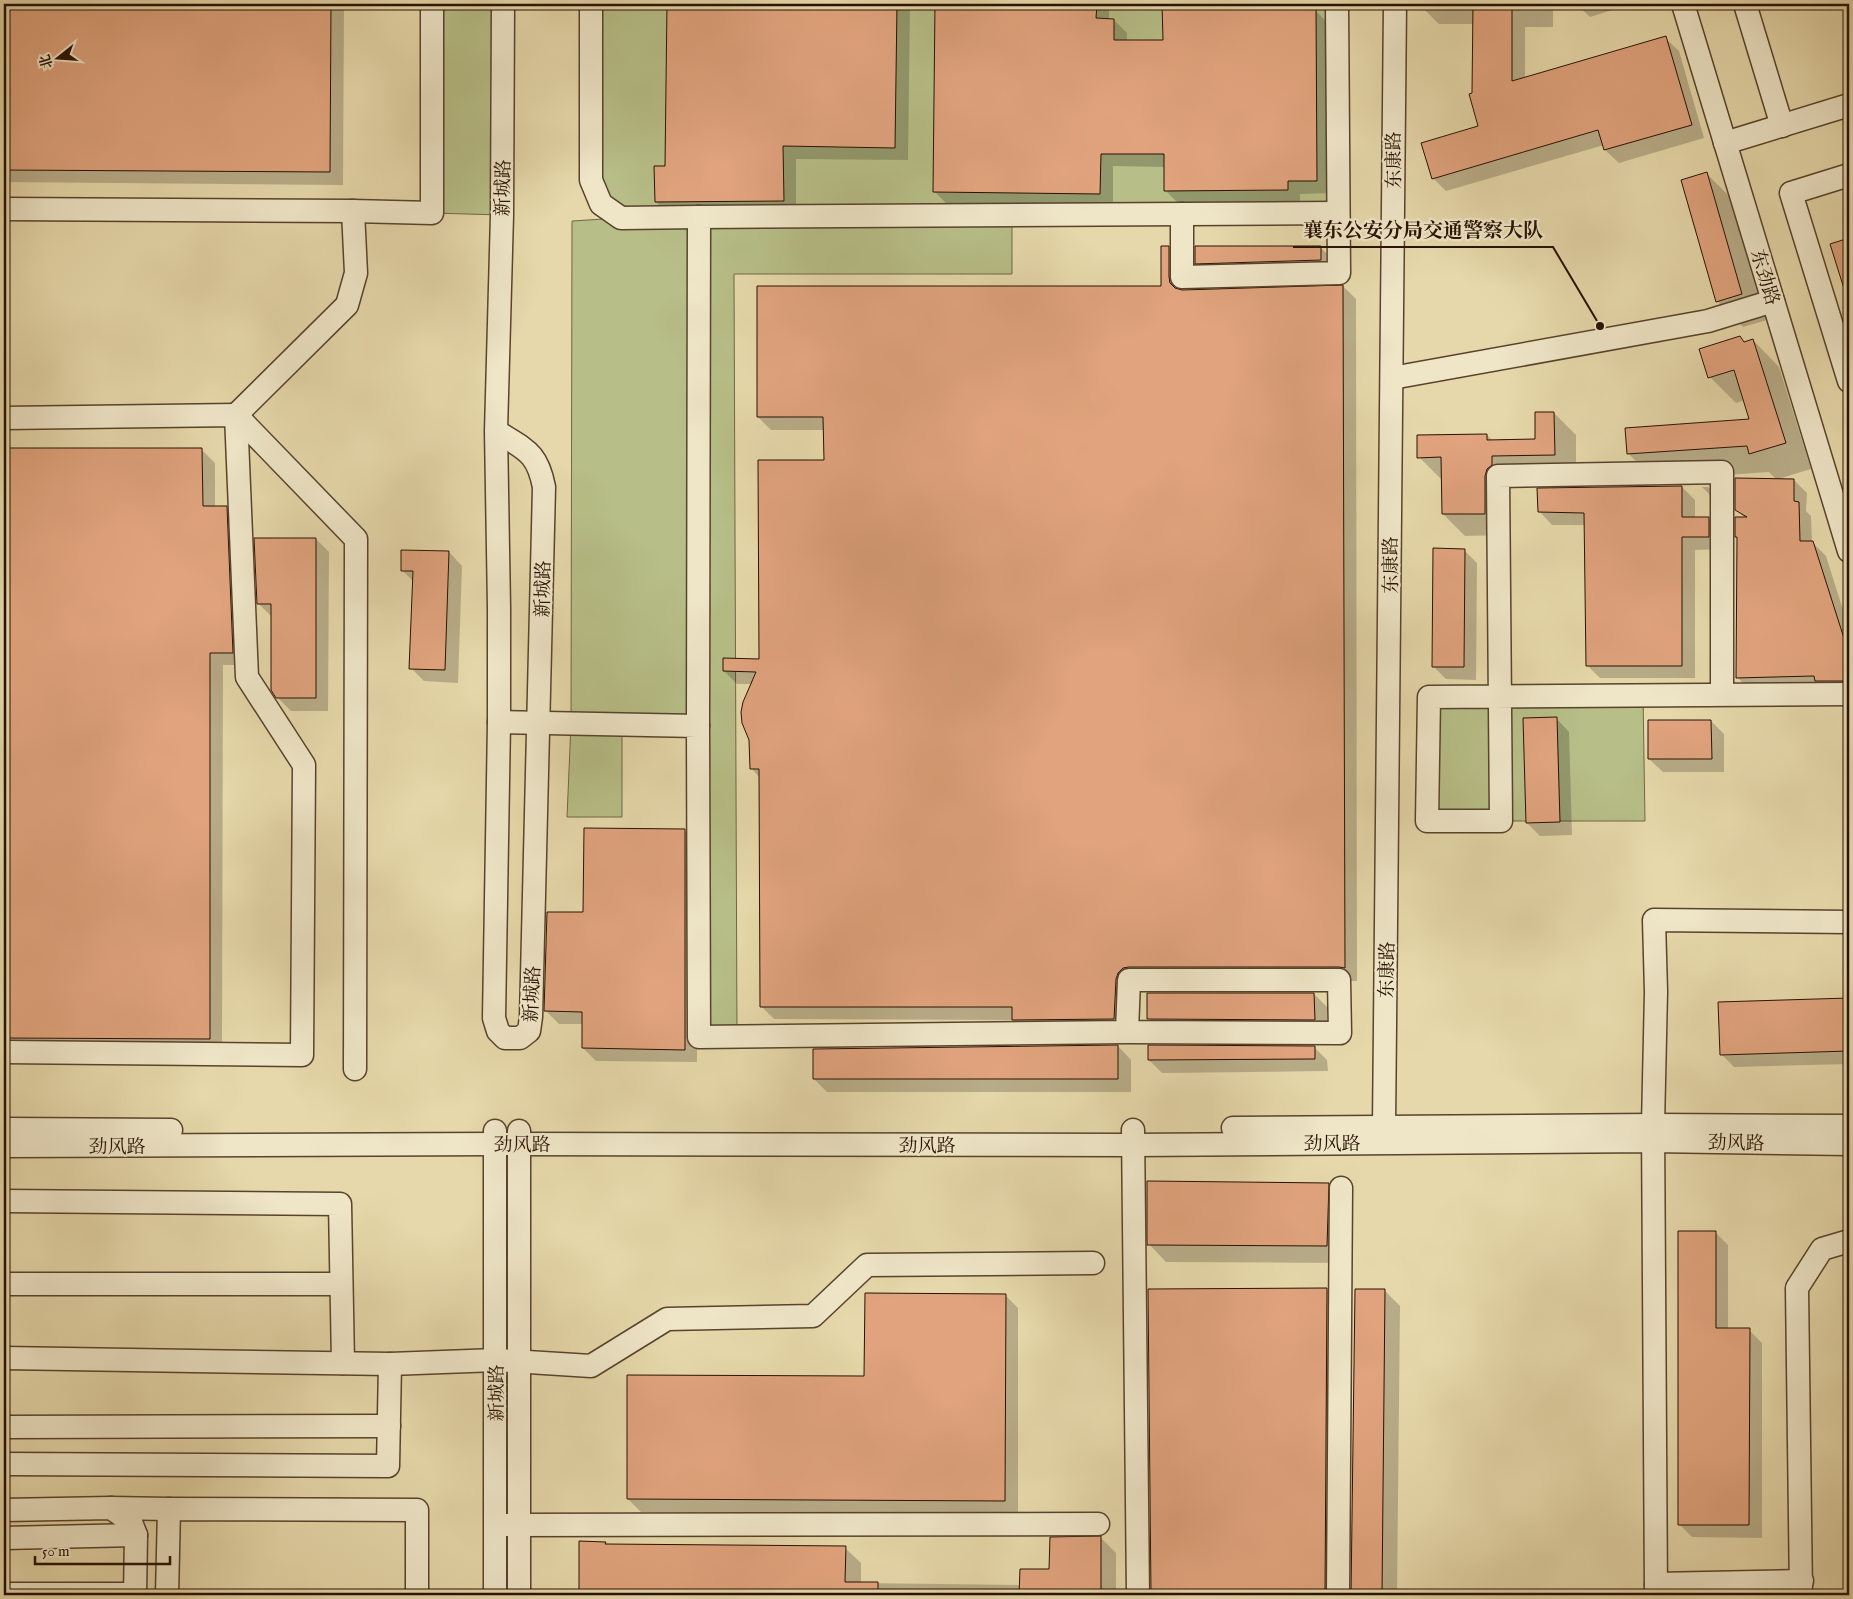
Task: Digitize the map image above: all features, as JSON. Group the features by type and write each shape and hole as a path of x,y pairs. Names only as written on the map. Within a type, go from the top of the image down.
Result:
{"street":[{"path":"4,210 432,213 432,4"},
{"name":"新城路","path":"496,431 532,454 541,470 544,487 531,1017 529,1031 520,1038 504,1038 498,1031 494,1018 499,722 496,431 502,215 503,4"},
{"path":"591,4 591,180 601,204 621,218 1338,213"},
{"path":"1182,214 1182,277 1339,273 1337,4"},
{"name":"东康路","path":"1384,1127 1395,4"},
{"name":"东劲路","path":"1683,4 1849,551"},
{"path":"1745,4 1782,126"},
{"path":"1725,143 1849,105"},
{"path":"1849,175 1791,193 1849,381"},
{"path":"4,418 236,415 347,305 356,273 354,211"},
{"path":"698,217 698,1037 1127,1032 1340,1033 1339,980 1129,980 1127,1032"},
{"path":"1392,378 1708,321 1773,301"},
{"path":"4,1052 302,1055 304,765 247,677 236,415"},
{"path":"236,415 356,539 355,1069"},
{"path":"1722,695 1722,472 1498,476 1500,697 1501,821 1428,821 1429,698 1500,697 1849,694"},
{"path":"499,722 698,726"},
{"path":"1849,922 1654,920 1656,992 1653,1133 1656,1590 1802,1588 1797,1288 1822,1249 1849,1241"},
{"name":"劲风路","path":"4,1129 519,1138 1133,1137 1653,1133 1849,1126"},
{"name":"劲风路","path":"1133,1137 1384,1127 1653,1133 1849,1144"},
{"name":"新城路","path":"495,1137 495,1595"},
{"name":"劲风路","path":"4,1146 495,1137"},
{"path":"1133,1137 1138,1595"},
{"name":"新城路","path":"519,1138 519,1595"},
{"path":"1338,1595 1341,1188"},
{"path":"4,1201 340,1204 343,1363"},
{"path":"4,1358 390,1364 496,1360 591,1366 667,1320 813,1316 867,1265 1093,1263"},
{"path":"4,1284 341,1284"},
{"path":"4,1464 388,1466 390,1364"},
{"path":"4,1427 389,1426"},
{"path":"4,1594 135,1595 136,1535 131,1522 111,1508"},
{"path":"4,1510 111,1508 417,1510 417,1595"},
{"path":"167,1595 169,1509"},
{"path":"496,1525 1098,1524"},
{"path":"4,1538 136,1535"}],"green space":[{"path":"432,4 503,4 502,215 432,213"},
{"path":"591,4 1337,4 1338,213 1012,216 1012,274 734,274 737,1036 699,1037 698,726 622,725 622,817 567,817 571,724 572,221 620,218 601,204"},
{"path":"1643,695 1645,821 1427,821 1429,697"}],"building":[{"path":"4,4 331,4 330,172 4,170"},
{"path":"667,4 897,4 895,148 783,146 784,201 655,202 654,166 665,166"},
{"path":"935,4 1097,4 1096,18 1114,19 1114,40 1163,40 1162,4 1283,4 1283,9 1316,8 1317,181 1288,181 1288,190 1164,191 1164,154 1101,154 1100,194 933,192"},
{"path":"1473,4 1512,4 1512,81 1666,36 1692,125 1604,150 1598,130 1432,179 1421,143 1478,126 1469,94 1472,93"},
{"path":"1707,172 1742,294 1716,302 1681,180"},
{"path":"1849,238 1849,295 1846,295 1830,244"},
{"path":"1161,246 1169,246 1170,283 1175,288 1182,290 1343,285 1345,968 1123,968 1118,973 1116,979 1114,1019 1012,1020 1012,1007 760,1007 759,769 750,769 749,740 742,723 741,712 743,702 756,672 723,671 723,658 759,659 758,460 824,460 823,417 757,417 757,286 1161,286"},
{"path":"1195,246 1321,246 1321,260 1195,264"},
{"path":"1740,336 1744,342 1753,339 1786,443 1749,454 1747,446 1627,454 1625,428 1749,419 1734,370 1708,378 1699,349"},
{"path":"1535,412 1554,412 1555,455 1492,456 1492,465 1487,469 1485,476 1485,514 1442,514 1441,457 1417,458 1417,435 1487,434 1487,440 1535,439"},
{"path":"4,448 202,448 203,506 227,506 233,653 210,653 210,1039 4,1038"},
{"path":"1735,478 1794,479 1794,501 1799,502 1800,541 1813,541 1849,654 1849,681 1815,681 1814,676 1736,678 1737,537 1735,537 1735,517 1747,517 1735,510"},
{"path":"1682,486 1682,517 1709,517 1709,537 1682,537 1682,666 1586,666 1584,513 1538,512 1537,488"},
{"path":"254,538 316,538 316,698 276,698 271,690 271,604 257,604"},
{"path":"1433,548 1465,549 1464,667 1432,667"},
{"path":"401,550 449,551 445,670 409,669 413,571 401,571"},
{"path":"1557,717 1560,822 1526,823 1523,718"},
{"path":"1648,720 1711,720 1712,759 1648,759"},
{"path":"584,828 685,829 685,1050 582,1048 582,1012 544,1011 547,912 583,912"},
{"path":"1147,993 1314,993 1315,1020 1147,1019"},
{"path":"1849,998 1849,1051 1720,1055 1718,1002"},
{"path":"1118,1045 1118,1079 813,1079 813,1049"},
{"path":"1148,1045 1315,1046 1315,1059 1148,1060"},
{"path":"1147,1181 1329,1183 1327,1246 1147,1245"},
{"path":"1678,1231 1716,1231 1716,1328 1750,1328 1749,1525 1678,1525"},
{"path":"1327,1288 1325,1595 1151,1595 1148,1289"},
{"path":"1355,1289 1385,1289 1382,1595 1351,1595"},
{"path":"865,1293 1006,1294 1005,1501 627,1499 627,1375 864,1376"},
{"path":"1101,1536 1101,1595 1019,1595 1020,1569 1049,1569 1050,1537"},
{"path":"579,1541 606,1542 605,1544 846,1546 845,1582 878,1582 878,1595 579,1595"}],"place":[{"name":"襄东公安分局交通警察大队","path":"1600,326"}]}
